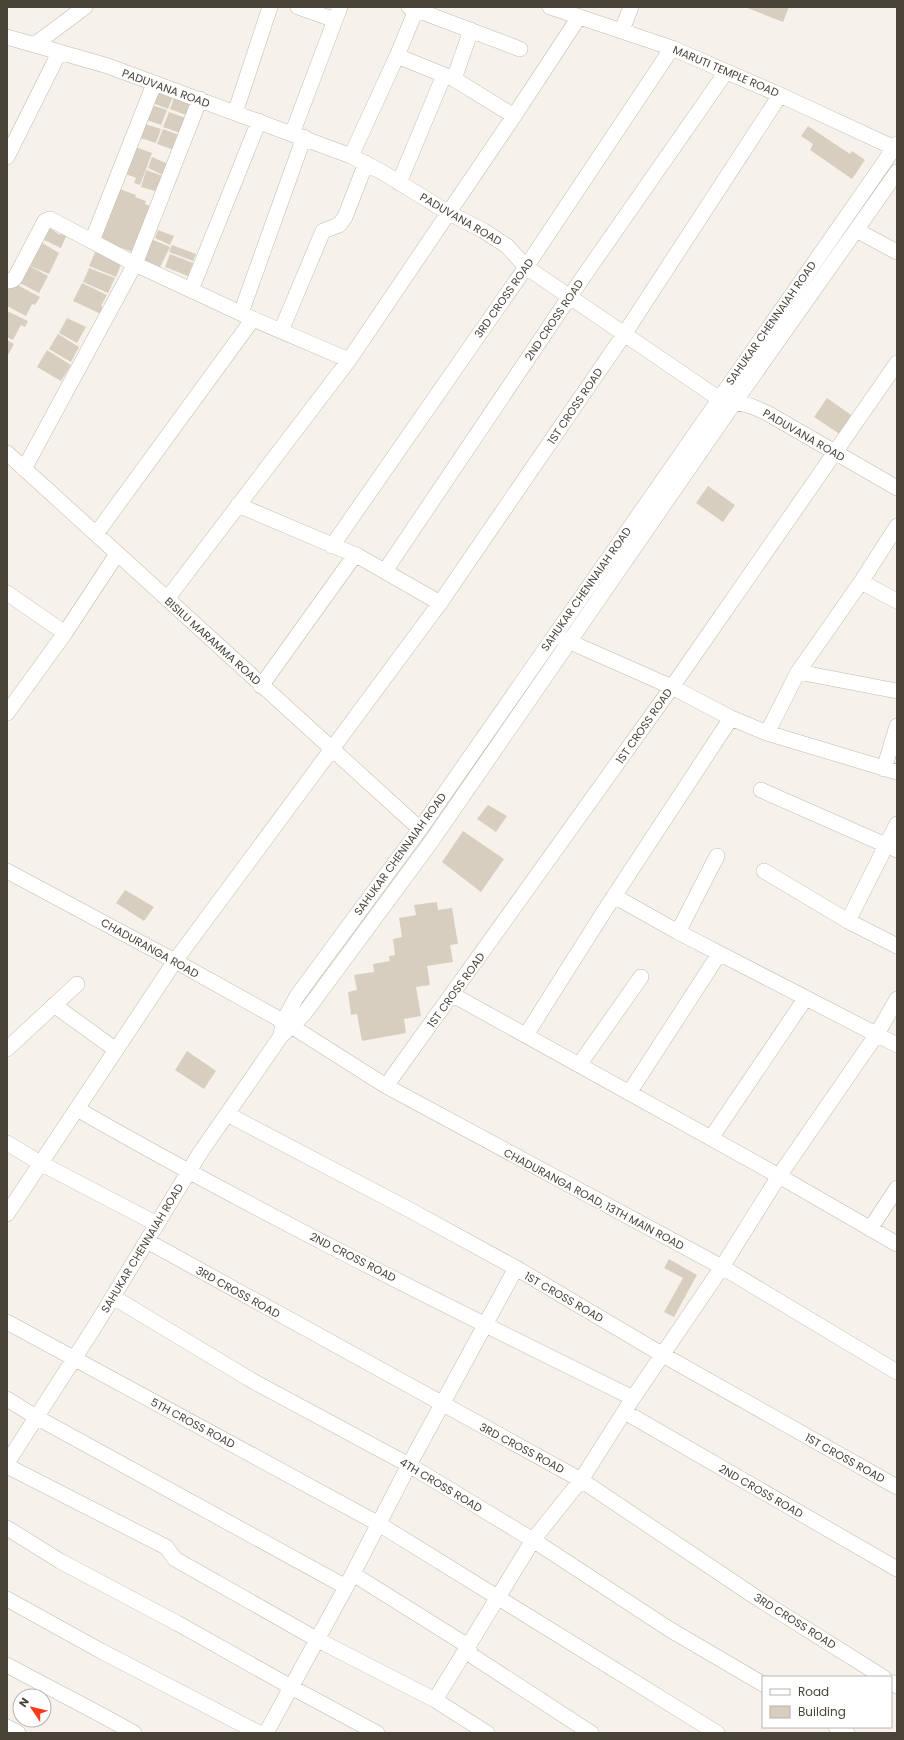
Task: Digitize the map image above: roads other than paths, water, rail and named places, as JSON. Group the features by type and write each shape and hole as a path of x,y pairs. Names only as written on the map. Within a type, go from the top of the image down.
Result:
{"street":[{"path":"34,45 85,7"},
{"path":"235,113 270,7"},
{"path":"96,534 247,316 298,136 338,14 298,7"},
{"name":"MARUTI TEMPLE ROAD","path":"550,7 672,48 896,147"},
{"path":"622,30 631,7"},
{"path":"351,156 397,56 412,8 520,49"},
{"path":"167,599 349,360 579,17"},
{"path":"400,183 471,30"},
{"name":"PADUVANA ROAD","path":"7,37 108,66 259,121 366,163 449,213 484,231 507,246 526,267 625,333 718,398 751,406 767,413 897,488"},
{"name":"3RD CROSS ROAD","path":"332,546 526,267 672,48"},
{"path":"7,157 59,53"},
{"path":"397,56 449,77 514,116"},
{"name":"2ND CROSS ROAD","path":"385,571 570,296 726,72"},
{"path":"92,241 154,84"},
{"name":"1ST CROSS ROAD","path":"7,1214 42,1164 175,961 440,603 625,333 780,95"},
{"path":"24,468 135,264 200,100"},
{"path":"191,290 259,121"},
{"name":"SAHUKAR CHENNAIAH ROAD","path":"7,1463 113,1297 188,1172 285,1029 297,996 420,829 718,398 896,147"},
{"path":"281,331 322,231 339,225 345,218 366,163"},
{"name":"SAHUKAR CHENNAIAH ROAD","path":"285,1029 304,1014 431,842 734,403 897,172"},
{"path":"7,281 15,278 45,221 50,219 135,264 247,316 349,360"},
{"path":"856,230 897,252"},
{"name":"1ST CROSS ROAD","path":"386,1086 672,687 897,363"},
{"name":"BISILU MARAMMA ROAD","path":"7,453 331,750 420,829"},
{"path":"238,505 332,546 355,554 440,603"},
{"path":"767,733 798,672 861,582 897,526"},
{"path":"7,713 65,633 118,554"},
{"path":"261,686 355,554"},
{"path":"861,582 897,600"},
{"path":"7,593 65,633"},
{"path":"554,635 672,687 731,718 767,733 891,771 897,726"},
{"path":"798,672 897,691"},
{"path":"526,1035 614,896 731,718"},
{"path":"761,790 892,848"},
{"path":"848,921 892,848 897,824"},
{"path":"678,932 717,856"},
{"name":"CHADURANGA ROAD","path":"7,871 175,961 285,1029"},
{"path":"764,871 848,921 897,946"},
{"path":"614,896 719,954 897,1045"},
{"path":"629,1093 719,954"},
{"path":"579,1065 641,977"},
{"path":"7,1049 77,984"},
{"path":"452,995 779,1176 897,1244"},
{"path":"711,1138 805,999"},
{"path":"435,1700 499,1598 533,1540 581,1480 633,1398 722,1267 779,1176 877,1034 897,999"},
{"path":"54,1005 116,1050"},
{"name":"CHADURANGA ROAD, 13TH MAIN ROAD","path":"285,1029 386,1086 722,1267 897,1372"},
{"name":"2ND CROSS ROAD","path":"77,1109 188,1172 486,1325 633,1398"},
{"name":"1ST CROSS ROAD","path":"227,1114 408,1209 516,1268 662,1355 897,1487"},
{"path":"7,1143 42,1164 158,1224"},
{"path":"870,1229 897,1188"},
{"name":"3RD CROSS ROAD","path":"147,1241 581,1480 757,1598 881,1676"},
{"path":"266,1733 346,1588 409,1465 516,1268"},
{"name":"4TH CROSS ROAD","path":"113,1297 251,1380 409,1465 533,1540 669,1629 762,1683"},
{"name":"5TH CROSS ROAD","path":"7,1322 379,1524 717,1733"},
{"path":"7,1400 36,1418 346,1588"},
{"name":"2ND CROSS ROAD","path":"625,1412 897,1570"},
{"path":"7,1466 166,1547 175,1559 318,1640 435,1700 487,1733"},
{"path":"7,1528 60,1561 177,1623 377,1733"},
{"path":"353,1574 468,1646 471,1655 590,1733"},
{"path":"7,1599 101,1651 259,1733"},
{"path":"7,1665 52,1690 94,1710 134,1733"},
{"path":"7,1727 18,1733"},
{"path":"838,1728 847,1733"}]}
